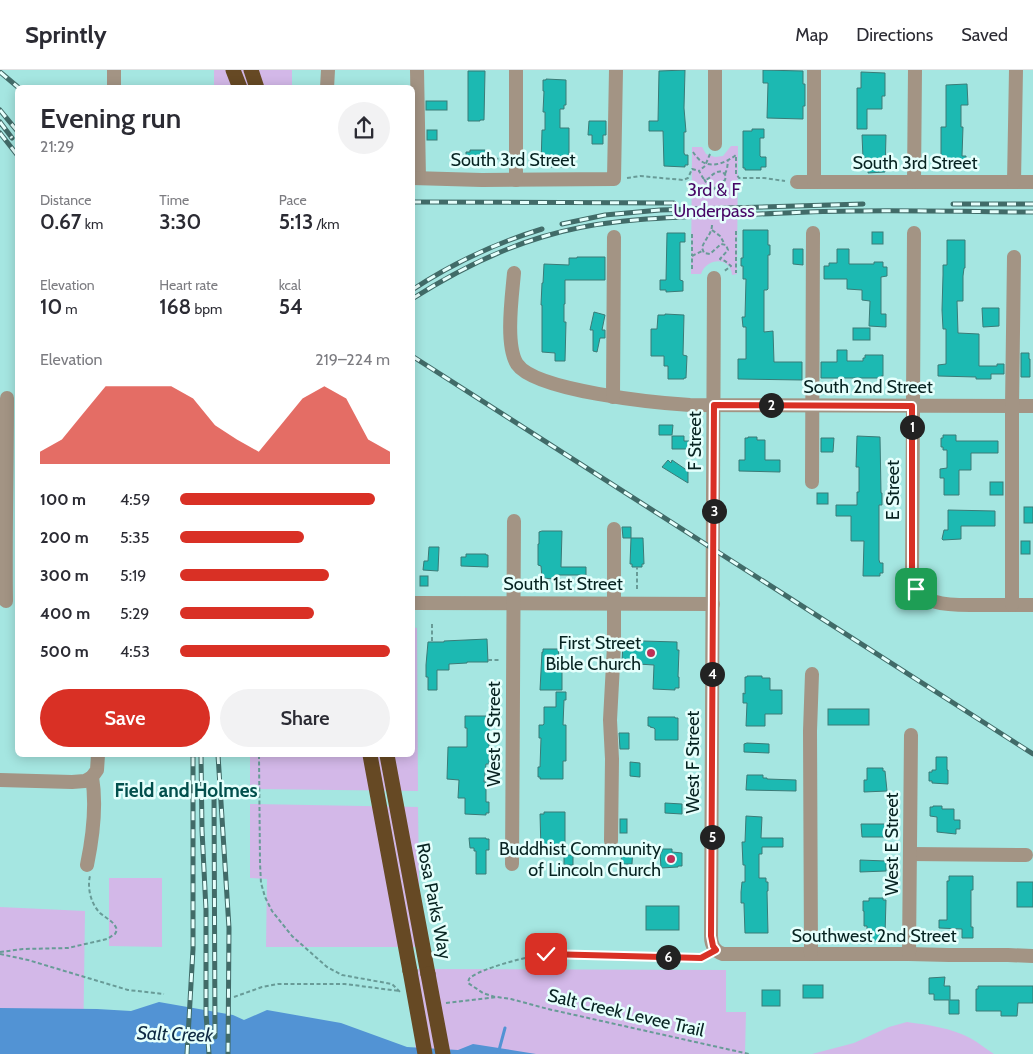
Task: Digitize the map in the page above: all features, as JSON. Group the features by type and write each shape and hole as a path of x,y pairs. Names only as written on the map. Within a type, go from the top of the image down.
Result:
{"highway":[{"path":"233,70 239,85"},
{"path":"251,70 256,85"},
{"name":"Rosa Parks Way","path":"370,757 425,1054"},
{"name":"Rosa Parks Way","path":"387,757 443,1054"}],"street":[{"path":"114,70 114,85"},
{"path":"327,85 328,70"},
{"path":"416,178 417,70"},
{"path":"516,70 516,180"},
{"path":"614,180 616,70"},
{"path":"715,70 715,144"},
{"path":"814,70 814,182"},
{"path":"914,182 915,70"},
{"path":"1014,182 1016,70"},
{"name":"South 3rd Street","path":"416,178 614,180"},
{"name":"South 3rd Street","path":"797,182 1033,182"},
{"path":"812,482 813,233"},
{"name":"E Street","path":"914,233 912,406 913,583 921,595 932,600 950,604 1012,604"},
{"path":"613,397 614,237"},
{"path":"1014,257 1012,604 1033,605"},
{"name":"South 2nd Street","path":"514,273 512,348 517,364 527,373 542,380 613,397 661,403 714,405 1033,406"},
{"name":"F Street","path":"713,604 714,278"},
{"path":"8,398 6,519 8,601"},
{"name":"West G Street","path":"512,864 514,521"},
{"path":"611,841 612,759 610,720 614,646 614,528"},
{"name":"South 1st Street","path":"415,602 713,604"},
{"name":"West F Street","path":"713,604 711,936 716,950"},
{"path":"811,954 810,714 812,674"},
{"name":"West E Street","path":"909,954 911,735"},
{"path":"0,780 85,781 92,777 97,770 98,757"},
{"path":"87,865 94,821 92,777"},
{"path":"910,854 1026,855"},
{"name":"Southwest 2nd Street","path":"716,950 724,954 1033,956"}],"path":[{"path":"699,171 707,164 715,144"},
{"path":"693,152 701,161 707,164 728,161 736,155 736,174 739,178 764,178 797,182"},
{"path":"488,158 509,159"},
{"path":"614,180 640,176 682,180 688,178 692,169 699,171 712,193 715,187 725,180 728,161"},
{"path":"703,178 708,179 719,171 725,174"},
{"path":"702,251 704,243 712,230 712,225"},
{"path":"712,230 728,246 728,250 720,260 732,266 714,278"},
{"path":"736,231 736,273"},
{"path":"692,234 692,269"},
{"path":"702,251 710,254 718,246 724,244"},
{"path":"692,256 702,251"},
{"path":"636,589 637,567"},
{"path":"432,624 432,642"},
{"path":"488,660 496,660"},
{"path":"234,996 278,984 344,984 399,991 392,984 342,975 327,967 292,936 272,911 261,883 259,757"},
{"path":"0,953 23,949 68,948 107,939 115,934 117,930 114,923 101,914 94,904 88,883"},
{"name":"Salt Creek Levee Trail","path":"716,950 701,958 541,954 512,961 480,973 470,978 468,983 483,993 497,997 749,1054"},
{"path":"0,953 128,990 164,994"}],"green space":[{"path":"214,70 292,70 292,85 214,85"},
{"name":"3rd & F Underpass","path":"731,146 738,146 737,274 732,275 728,265 718,261 708,264 701,274 691,274 692,147 702,147 706,154 715,157 723,156"},
{"path":"415,628 417,628 418,791 250,789 250,757 415,757"},
{"path":"250,804 418,807 420,947 266,947 267,879 250,878"},
{"path":"109,878 162,878 162,947 109,946"},
{"path":"0,907 85,911 83,1054 0,1054"},
{"path":"418,969 726,970 726,1012 746,1012 745,1054 415,1054"},
{"path":"907,1022 948,1029 973,1040 994,1054 812,1054 854,1043 889,1027"}],"water":[{"name":"Salt Creek","path":"159,1002 233,1015 244,1020 267,1010 341,1023 407,1047 458,1050 473,1044 536,1054 0,1054 0,1008 131,1011"}],"building":[{"path":"685,70 684,108 686,132 684,132 684,153 688,155 688,165 685,165 685,167 664,166 663,131 649,131 649,121 658,121 659,71"},
{"path":"763,70 803,71 805,106 803,106 803,119 767,118 768,83 763,83"},
{"path":"468,71 485,71 484,120 468,121"},
{"path":"861,72 885,73 885,96 882,96 882,109 867,109 867,129 857,129 857,88 861,88"},
{"path":"543,80 566,80 566,105 564,105 564,109 560,109 560,128 569,128 571,167 541,166 542,130 545,130"},
{"path":"967,84 968,105 961,105 961,127 963,127 962,156 966,156 966,167 941,165 941,127 946,127 946,85"},
{"path":"426,101 447,101 447,110 426,110"},
{"path":"589,121 606,121 606,135 603,135 603,144 592,144 592,135 588,135"},
{"path":"752,129 764,129 764,138 760,138 760,156 766,157 766,167 761,167 761,170 745,170 743,168 743,131 752,131"},
{"path":"427,130 437,130 437,140 427,140"},
{"path":"862,135 886,135 885,172 868,173 869,158 863,158"},
{"path":"470,150 485,150 485,152 488,152 488,164 466,164 466,152 470,152"},
{"path":"743,230 768,230 770,255 768,255 768,289 764,290 764,332 773,331 774,362 802,362 802,380 738,379 738,359 746,359 746,327 743,327 742,317 745,317 746,279 743,279 743,266 741,266 741,258 743,258"},
{"path":"872,232 883,232 883,244 872,244"},
{"path":"667,233 685,233 685,242 680,242 680,280 683,281 683,291 666,292 666,290 660,290 660,280 666,280"},
{"path":"947,240 965,240 963,301 957,301 958,333 979,334 979,366 1004,364 1004,374 991,374 991,379 938,376 938,365 946,364 946,329 943,329 942,310 943,265 947,265"},
{"path":"793,249 803,249 803,265 793,264"},
{"path":"837,249 849,249 849,264 883,262 883,267 887,267 887,276 881,277 881,314 886,314 886,327 869,326 870,301 862,300 862,290 847,289 847,279 824,279 824,266 829,266 829,263 837,263"},
{"path":"605,257 605,280 565,280 565,361 555,361 555,353 542,352 541,305 544,264 569,265 569,258"},
{"path":"982,308 999,308 999,326 983,327"},
{"path":"594,312 605,315 602,330 605,330 605,338 600,338 597,352 593,351 593,330 590,330"},
{"path":"658,315 684,315 683,355 687,356 686,378 684,379 668,379 668,366 664,366 664,356 651,356 651,329 657,329"},
{"path":"853,328 870,328 870,340 853,340"},
{"path":"837,350 847,350 847,361 863,361 865,355 883,355 883,376 881,378 821,378 821,362 837,362"},
{"path":"1021,353 1029,353 1030,377 1021,377"},
{"path":"659,425 673,425 672,435 659,435"},
{"path":"943,435 956,435 956,441 998,441 998,453 971,453 971,470 959,470 959,495 944,495 944,478 940,478 940,469 947,468 947,450 943,450 943,447 941,447"},
{"path":"672,436 684,436 684,441 689,441 689,449 672,449"},
{"path":"857,436 880,437 882,505 879,505 879,560 880,563 883,563 883,573 880,573 880,576 863,576 864,541 851,541 851,516 836,516 836,505 857,505 859,467 856,467"},
{"path":"757,437 757,440 765,440 765,460 780,460 780,472 739,471 739,460 745,460 745,438"},
{"path":"821,438 834,438 833,452 821,452"},
{"path":"668,460 671,463 672,460 688,471 688,483 662,467"},
{"path":"990,482 1003,482 1003,495 990,495"},
{"path":"817,493 828,493 828,504 817,504"},
{"path":"1024,507 1033,507 1033,523 1024,523"},
{"path":"948,510 995,511 995,526 961,526 961,539 943,540 944,530 948,530"},
{"path":"622,527 631,527 631,538 623,538"},
{"path":"562,531 561,567 586,567 586,575 555,575 555,579 542,578 541,566 538,565 538,544 539,532"},
{"path":"631,538 643,538 644,564 642,564 642,567 632,567 632,564 630,564"},
{"path":"1021,541 1030,541 1030,554 1021,554"},
{"path":"429,547 439,547 438,571 423,570 424,561 428,561"},
{"path":"466,554 488,555 488,567 461,566 461,557 466,557"},
{"path":"420,576 428,576 428,586 420,586"},
{"path":"487,639 488,662 449,664 449,670 437,670 437,690 428,690 426,665 428,642"},
{"name":"First Street Bible Church","path":"623,642 677,642 677,650 679,650 679,688 675,688 675,690 653,689 654,665 622,663"},
{"path":"543,649 558,649 559,656 562,656 562,690 540,690"},
{"path":"745,677 770,678 770,690 782,690 782,714 765,714 765,726 746,726 747,703 743,703 743,693 745,694"},
{"path":"556,692 566,692 563,725 566,725 566,761 563,761 563,779 540,779 538,777 541,738 539,738 539,725 544,724 544,707 556,707"},
{"path":"828,709 869,709 869,725 828,725"},
{"path":"465,716 489,717 489,764 486,764 484,782 486,782 486,802 489,802 489,813 486,813 486,815 465,814 465,798 458,798 459,780 447,779 448,747 467,747"},
{"path":"648,717 678,718 678,740 655,740 655,729 648,726"},
{"path":"619,733 629,733 629,749 620,749"},
{"path":"744,744 769,744 769,753 744,752"},
{"path":"936,757 947,757 948,784 932,783 932,781 929,781 929,772 936,770"},
{"path":"630,762 640,763 640,777 630,776"},
{"path":"867,768 883,768 887,791 864,792"},
{"path":"747,775 763,775 763,778 767,779 796,780 796,791 746,790"},
{"path":"665,803 682,804 682,814 665,813"},
{"path":"942,806 942,809 954,809 954,820 960,820 960,829 956,829 956,834 937,832 937,817 930,816 930,807"},
{"path":"544,812 565,812 565,851 541,850 540,814 544,814"},
{"path":"746,816 762,817 761,838 783,838 783,847 762,847 762,854 759,854 759,878 766,878 766,882 768,882 768,933 745,933 744,903 741,903 741,892 742,882 745,882 742,842 745,842"},
{"path":"620,819 627,819 627,833 620,833"},
{"path":"861,824 886,824 886,837 862,837"},
{"path":"469,838 489,839 489,850 486,850 486,874 476,874 476,851 474,851 474,848 470,848"},
{"path":"622,846 633,846 632,864 621,864"},
{"name":"Buddhist Community of Lincoln Church","path":"662,849 672,849 672,852 682,853 682,866 661,868 660,852 662,852"},
{"path":"564,855 573,855 573,865 564,865"},
{"path":"860,860 886,861 886,871 860,872"},
{"path":"949,876 973,876 971,927 973,927 973,938 962,938 962,929 939,928 939,920 947,920 947,881 949,881"},
{"path":"1017,882 1033,882 1033,907 1017,907"},
{"path":"869,898 883,898 883,900 886,900 883,942 873,942 871,937 867,937 867,926 864,926 863,901 869,901"},
{"path":"646,906 679,906 679,930 646,930"},
{"path":"945,977 944,986 950,986 950,1000 959,1000 959,1014 949,1014 949,1000 934,1000 934,994 929,994 929,978"},
{"path":"803,985 823,985 823,998 803,998"},
{"path":"978,986 1033,986 1033,1003 1018,1003 1017,1016 1001,1016 1001,1011 976,1011 976,989 978,989"},
{"path":"762,990 780,990 780,1006 762,1006"}],"waterway":[{"path":"498,1054 505,1028"}],"railway":[{"path":"0,72 15,85"},
{"path":"0,110 15,128"},
{"path":"0,122 12,138"},
{"path":"0,133 15,152"},
{"path":"415,202 674,203"},
{"path":"562,224 605,215 660,210 863,204"},
{"path":"953,204 1033,204"},
{"path":"415,297 443,280 508,249 542,237 611,222 824,211 1033,212"},
{"path":"415,288 475,255 542,229"},
{"path":"415,358 1033,754"},
{"path":"187,1054 193,949 193,757"},
{"path":"201,757 206,910 206,1014 209,1054"},
{"path":"218,757 229,928 228,1054"},
{"path":"214,790 215,1037"}],"place":[{"name":"First Street Bible Church","path":"651,653"},
{"name":"Buddhist Community of Lincoln Church","path":"671,859"}],"district":[{"name":"Field and Holmes","path":"186,790"}],"route":[{"path":"546,954 701,958 716,950 711,941 714,405 912,406 912,574 916,589"}]}
